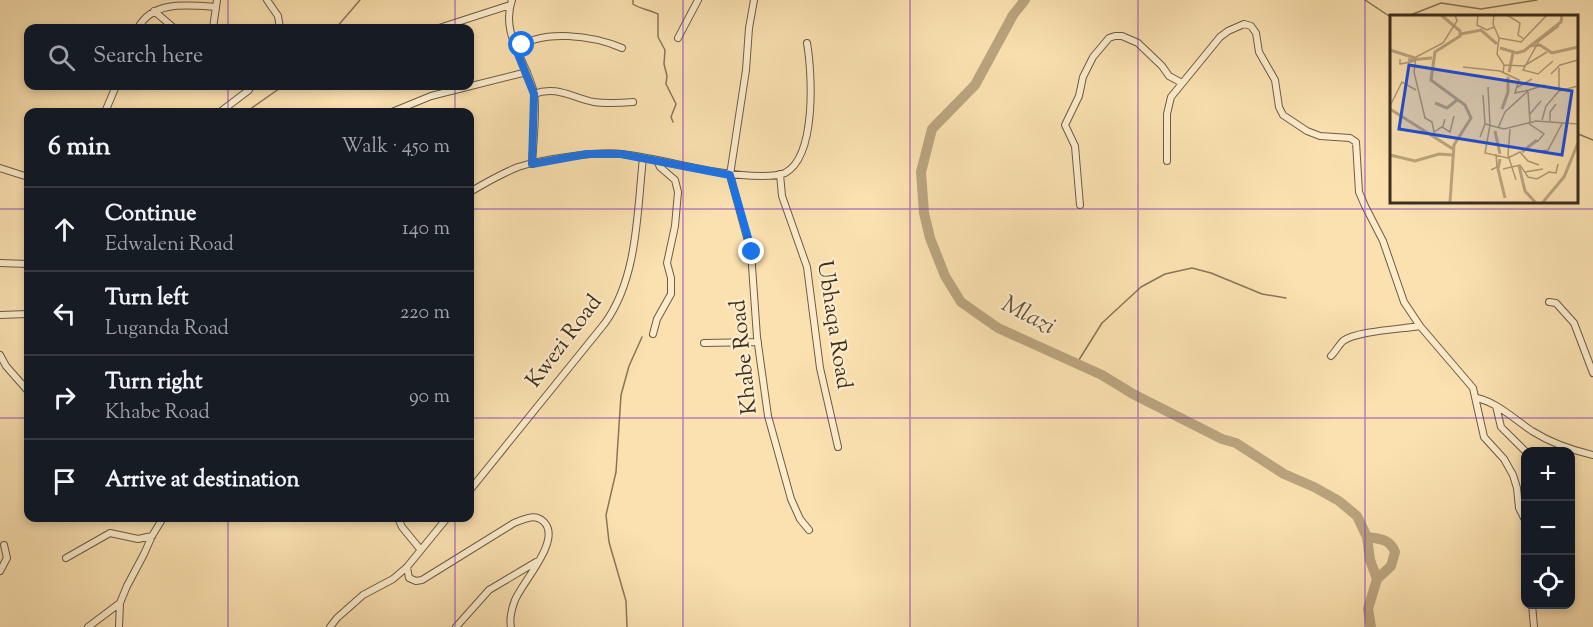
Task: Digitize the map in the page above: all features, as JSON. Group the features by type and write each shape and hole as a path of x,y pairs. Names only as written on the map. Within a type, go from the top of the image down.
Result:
{"street":[{"path":"267,0 278,16 279,24"},
{"path":"678,38 698,0"},
{"path":"730,175 745,80 748,28 754,0"},
{"path":"450,24 511,2 508,25 534,94 532,164"},
{"path":"140,24 154,11 175,4 216,3 213,24"},
{"path":"154,11 169,24"},
{"path":"1167,161 1168,105 1172,97 1224,34 1239,25 1247,24 1256,33 1259,52 1275,80 1279,107 1283,115 1306,131 1320,136 1354,140 1357,146 1362,199 1383,241 1404,302 1420,326 1470,384 1476,398 1484,437 1504,459 1513,475 1521,512"},
{"path":"516,49 532,40 566,35 622,48"},
{"path":"1080,205 1075,146 1065,125 1079,96 1088,66 1100,47 1109,38 1115,36 1122,36 1138,43 1169,76 1182,83"},
{"path":"474,190 498,176 532,164 587,154 621,154 730,175 787,172 798,158 808,129 811,75 807,43"},
{"path":"474,85 527,72"},
{"path":"107,108 114,90"},
{"path":"225,108 249,90"},
{"path":"402,108 431,96 455,90"},
{"path":"534,94 546,90 558,90 593,102 633,102"},
{"name":"Kwezi Road","path":"474,485 613,312 630,266 643,158"},
{"path":"653,333 657,319 671,294 671,278 667,263 675,226 678,192 675,180 660,167 657,161"},
{"path":"0,168 24,175"},
{"name":"Ubhaqa Road","path":"780,174 782,196 807,267 820,368 838,447"},
{"name":"Khabe Road","path":"730,175 752,252 758,342 764,391 775,443 796,511 809,530"},
{"path":"0,262 24,264"},
{"path":"1549,302 1556,303 1574,323 1593,373"},
{"path":"0,315 24,314"},
{"path":"1331,357 1342,342 1348,338 1420,326"},
{"path":"704,343 758,342"},
{"path":"0,355 6,366 24,386"},
{"path":"1476,398 1489,401 1548,440 1568,449 1593,455"},
{"path":"1496,406 1501,426 1521,447"},
{"path":"407,567 409,578 416,581 422,580 514,523 528,517 542,520 549,530 550,537 546,549 516,598 511,612 511,627"},
{"path":"119,627 120,603 152,536 161,522"},
{"path":"400,522 420,549"},
{"path":"330,627 363,595 393,579 407,567 444,522"},
{"path":"66,558 110,533 138,539 152,536"},
{"path":"0,571 8,554 4,545"},
{"path":"456,627 489,590 539,561"},
{"path":"88,627 120,603"},
{"path":"1532,609 1534,627"}],"waterway":[{"path":"339,24 360,0"},
{"path":"633,0 636,6 658,14 658,37 665,50 666,84 676,104 671,117 673,122"},
{"name":"Mlazi","path":"1025,0 1013,15 975,85 932,129 921,172 924,213 930,238 945,276 961,302 998,328 1102,375 1133,394 1222,439 1236,443 1284,474 1339,501 1357,516 1367,537 1370,560 1377,579 1368,609 1371,627"},
{"path":"1365,0 1390,17"},
{"path":"1411,15 1441,3 1481,9 1537,0"},
{"path":"252,108 277,90"},
{"path":"1578,134 1593,140"},
{"path":"1077,363 1102,323 1141,287 1165,274 1192,268 1211,273 1262,294 1286,298"},
{"path":"627,627 626,601 609,542 606,515 616,472 621,395 629,366 642,337"},
{"name":"Mlazi","path":"1367,537 1388,542 1395,552 1391,566 1377,579"}],"route":[{"path":"522,45 516,49 534,94 532,164 587,154 621,154 730,175 752,252"}]}
